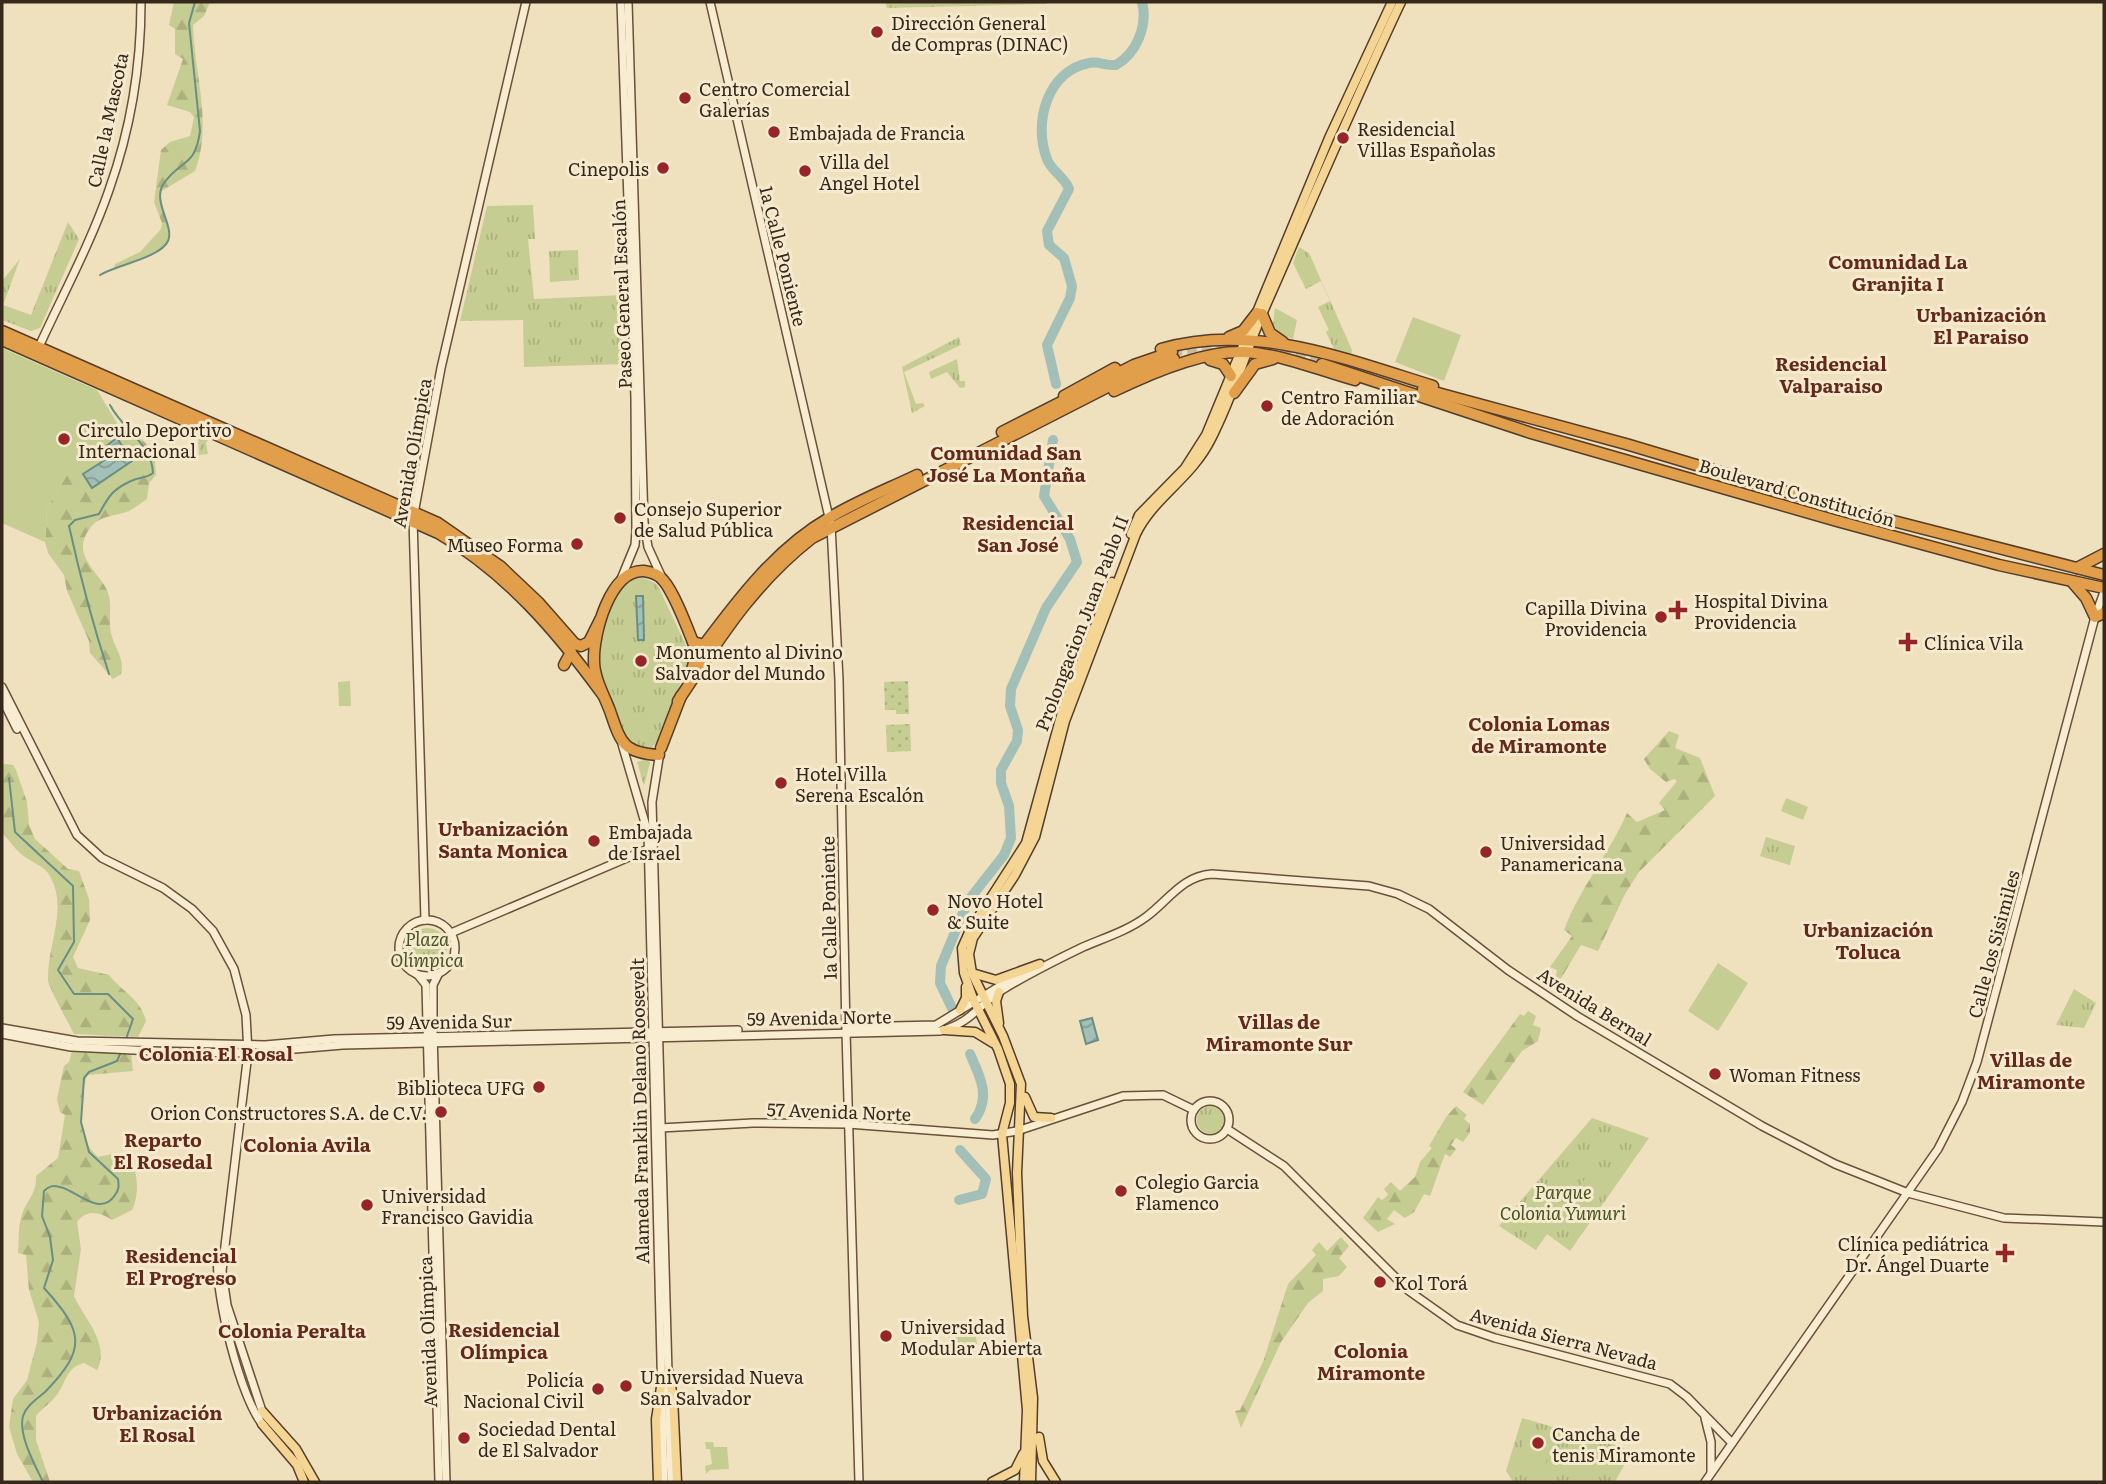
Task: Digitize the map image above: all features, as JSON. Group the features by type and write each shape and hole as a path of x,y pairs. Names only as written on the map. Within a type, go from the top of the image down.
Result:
{"highway":[{"path":"1224,338 1243,331 1259,314 1270,333 1289,346"},
{"path":"2,331 37,351 463,538 500,566 539,603 575,644 582,646 589,642 600,620 621,579 637,572 647,572 664,581 693,642 697,658 660,752 633,752 622,744 603,695 594,661 600,620"},
{"name":"Boulevard Constitución","path":"1060,407 1081,384 1135,358 1181,344 1224,338 1289,346 1348,360 1483,404"},
{"path":"2,341 37,351"},
{"name":"Boulevard Constitución","path":"1060,407 1085,404 1152,373 1192,361 1244,352 1277,358 1462,413 1483,415"},
{"name":"Boulevard Constitución","path":"693,642 704,645 734,604 772,563 830,522 1060,407 1134,365 1173,356"},
{"path":"1234,393 1255,364 1277,358"},
{"path":"1192,361 1216,360 1223,364 1231,376"},
{"name":"Boulevard Constitución","path":"2104,575 1816,501 1483,404 1323,362 1531,433 1838,521 2104,590"},
{"path":"414,515 485,564 539,615 572,652 603,695"},
{"name":"Boulevard Constitución","path":"678,701 726,626 755,590 830,522"},
{"path":"2077,568 2104,554"},
{"path":"2071,582 2099,615"},
{"path":"564,665 572,652"}],"main road":[{"name":"Prolongacion Juan Pablo II","path":"984,1007 983,995 961,959 965,939 1016,861 1029,835 1062,712 1135,524 1153,499 1194,457 1244,352 1329,138 1392,2"},
{"name":"Prolongacion Juan Pablo II","path":"1259,314 1401,2"},
{"name":"Prolongacion Juan Pablo II","path":"984,1007 974,1001 968,973 973,937 1015,875 1035,838 1065,721 1136,534 1149,513 1201,458 1234,393 1244,352"},
{"path":"960,1010 966,998 968,973 996,980 1040,964"},
{"path":"999,992 997,1013 1003,1036 1034,1117 1051,1118"},
{"path":"984,1007 1003,1036"},
{"path":"984,1007 1011,1094 1002,1134 1027,1409 1024,1482"},
{"path":"944,1030 975,1032 988,1038 998,1049"},
{"path":"1021,1084 1022,1101 1017,1131 1023,1316 1043,1461 1056,1482"},
{"path":"668,1370 673,1396 677,1482"},
{"path":"658,1482 656,1419 662,1387"},
{"path":"1031,1482 1033,1398"},
{"path":"992,1482 1006,1476 1020,1464 1027,1409"},
{"path":"262,1411 296,1449 310,1482"},
{"path":"262,1424 310,1482"}],"street":[{"name":"Calle la Mascota","path":"37,351 61,304 114,176 137,70 141,2"},
{"name":"Avenida Olímpica","path":"425,920 414,515 442,368 526,2"},
{"name":"Paseo General Escalón","path":"621,2 634,376 636,531 633,550 621,579"},
{"name":"Paseo General Escalón","path":"628,2 644,522 648,547 664,581"},
{"name":"1a Calle Poniente","path":"710,2 830,522 839,680 859,1482"},
{"name":"Calle los Sisimiles","path":"1704,1482 1908,1193 1948,1131 1973,1076 2104,590"},
{"path":"2,688 71,826 84,844 102,858 176,896 213,931 241,989 246,1049 217,1268 222,1307 247,1394 262,1424 302,1460 310,1482"},
{"path":"2,699 81,847 113,869 165,894 207,929 223,955 236,986 244,1019 246,1049 222,1271 227,1304 262,1411 276,1434"},
{"name":"Alameda Franklin Delano Roosevelt","path":"622,744 646,824 648,849 671,1482"},
{"name":"Alameda Franklin Delano Roosevelt","path":"660,752 652,802 664,1482"},
{"path":"451,933 648,849"},
{"name":"Avenida Bernal","path":"984,1007 999,992 1083,947 1147,917 1185,883 1202,875 1377,888 1429,909 1508,970 1577,1016 1762,1125 1835,1164 1908,1193 2004,1218 2104,1222"},
{"path":"425,920 442,924 451,933 454,954 449,965 439,973 418,975 403,962 400,942 409,927 425,920"},
{"name":"Avenida Bernal","path":"974,1001 1040,964 1083,947"},
{"name":"Avenida Olímpica","path":"439,973 433,985 430,1041 439,1482"},
{"name":"Avenida Olímpica","path":"418,975 426,983 430,1041 446,1482"},
{"name":"59 Avenida Norte","path":"656,1036 936,1024 974,1001"},
{"name":"59 Avenida Norte","path":"846,1029 944,1030 984,1007"},
{"path":"2,1028 110,1046"},
{"path":"2,1034 71,1047 110,1046"},
{"name":"59 Avenida Sur","path":"110,1046 246,1049 430,1041 656,1036"},
{"path":"1017,1131 1123,1096 1163,1095 1194,1110"},
{"path":"1202,1103 1218,1103 1228,1113 1227,1129 1217,1138 1202,1137 1192,1125 1194,1110 1202,1103"},
{"name":"57 Avenida Norte","path":"660,1128 754,1123 848,1124 957,1133 1002,1134 1017,1131"},
{"name":"Avenida Sierra Nevada","path":"1227,1129 1284,1166 1409,1291 1442,1316 1495,1338 1665,1382 1682,1392 1732,1443"},
{"name":"1a Calle Poniente","path":"857,1374 854,1411 859,1482"},
{"path":"1703,1414 1711,1442 1711,1473"}],"green space":[{"path":"174,2 210,2 204,16 193,25 203,117 200,153 195,171 160,192 169,235 167,242 147,257 114,268 115,264 140,252 161,229 162,223 154,202 161,150 170,142 190,136 194,117 190,112 167,105 183,59 175,54 175,29 169,25"},
{"path":"885,2 1046,2 1047,4 887,8"},
{"path":"533,205 535,239 528,239 534,299 625,295 625,364 524,367 523,320 460,321 487,206"},
{"path":"68,222 79,239 40,328 31,331 2,320 2,281 20,259 3,305 31,315"},
{"path":"1299,247 1309,253 1352,350 1351,356 1335,351 1326,332 1329,330 1318,307 1330,301 1321,281 1306,289 1293,263"},
{"path":"578,250 579,280 550,282 549,251"},
{"path":"1275,308 1297,320 1293,339 1279,334 1273,324"},
{"path":"1413,317 1461,335 1444,381 1395,362"},
{"path":"959,337 961,345 904,372 916,404 923,403 925,406 912,413 902,367"},
{"name":"Circulo Deportivo Internacional","path":"2,348 97,390 143,466 95,494 79,469 70,470 47,508 45,542 2,523"},
{"path":"957,359 960,381 965,381 965,387 960,388 947,372 931,379 929,372"},
{"path":"126,425 154,451 156,475 149,483 147,499 129,511 95,523 85,537 83,546 87,562 109,595 111,633 122,668 121,674 113,679 90,653 89,641 67,591 64,575 48,553 45,542 47,508 70,470 135,453 117,426"},
{"path":"198,430 212,434 206,443 208,454 199,455"},
{"path":"640,576 657,584 691,656 658,741 651,748 639,749 627,736 609,703 600,682 597,662 601,632 612,601 629,580"},
{"path":"350,681 351,706 339,706 338,682"},
{"path":"908,681 909,714 896,714 896,710 885,710 884,682"},
{"path":"910,724 911,751 887,752 886,725"},
{"path":"1669,731 1679,735 1675,748 1700,758 1715,796 1639,872 1625,894 1598,951 1581,945 1554,990 1557,970 1550,967 1572,936 1564,930 1627,813 1637,822 1665,810 1659,803 1677,781 1674,779 1666,782 1650,769 1644,759"},
{"path":"648,759 650,763 644,786 637,762"},
{"path":"2,765 13,765 16,770 27,802 29,825 35,839 68,869 79,871 89,899 90,920 73,957 78,968 109,975 136,1001 146,1021 138,1037 74,1034 55,997 48,980 57,899 48,873 21,854 3,834"},
{"path":"1786,798 1808,807 1803,820 1781,811"},
{"path":"1766,837 1795,846 1790,865 1760,856"},
{"name":"Plaza Olímpica","path":"427,928 435,929 441,934 446,940 446,956 441,962 435,967 427,968 419,967 413,962 408,956 407,948 408,940 413,934 419,929"},
{"path":"1718,963 1748,983 1718,1031 1688,1011"},
{"path":"2074,989 2096,1003 2084,1028 2056,1025"},
{"path":"1528,1011 1536,1016 1533,1025 1541,1028 1538,1041 1522,1051 1483,1105 1463,1092 1520,1014 1524,1016"},
{"path":"72,1051 131,1054 133,1071 87,1075 81,1119 90,1149 98,1157 120,1154 127,1157 135,1170 137,1187 132,1210 112,1220 94,1213 85,1215 77,1222 81,1249 74,1296 94,1331 101,1350 100,1360 97,1370 84,1363 73,1369 56,1396 36,1416 36,1440 50,1482 33,1482 17,1454 9,1427 13,1399 27,1380 39,1322 29,1290 26,1255 18,1253 19,1231 23,1212 35,1188 36,1176 58,1158 65,1115 60,1112 57,1099 64,1066 69,1062"},
{"path":"1211,1106 1221,1110 1225,1120 1221,1130 1211,1134 1201,1130 1197,1120 1201,1110"},
{"path":"1456,1106 1467,1115 1464,1119 1470,1124 1470,1133 1463,1142 1456,1138 1451,1145 1456,1149 1450,1157 1445,1154 1430,1196 1424,1194 1414,1212 1405,1218 1394,1210 1387,1219 1395,1224 1378,1232 1363,1218 1378,1197 1382,1200 1388,1195 1384,1189 1391,1182 1400,1191 1415,1177 1420,1162 1432,1148 1429,1146 1446,1117"},
{"name":"Parque Colonia Yumuri","path":"1592,1118 1649,1138 1570,1251 1547,1234 1536,1250 1499,1226"},
{"path":"1587,1176 1605,1191 1597,1201 1579,1187"},
{"path":"1341,1237 1349,1246 1339,1258 1347,1267 1339,1276 1323,1279 1323,1291 1308,1303 1281,1342 1241,1428 1235,1411 1240,1410 1263,1362 1288,1284 1316,1255 1312,1250 1319,1242 1327,1251"},
{"path":"975,1328 977,1344 950,1347 948,1331"},
{"path":"1522,1418 1622,1447 1630,1454 1615,1482 1513,1482 1506,1471"},
{"name":"Cancha de tenis Miramonte","path":"1552,1434 1554,1450 1524,1453 1522,1436"},
{"path":"705,1442 713,1442 714,1447 727,1447 729,1469 710,1470 706,1474 705,1466 712,1464 710,1449 706,1449"},
{"path":"1546,1454 1547,1472 1519,1475 1518,1457"}],"water":[{"path":"117,438 132,461 92,488 83,474 111,456 105,447"},
{"path":"636,596 643,596 644,640 638,640"},
{"path":"1092,1018 1098,1040 1086,1044 1080,1021"}],"waterway":[{"path":"100,275 147,257 168,241 161,190 170,175 195,151 200,131 189,23 195,2"},
{"path":"1056,384 1047,345 1070,298 1072,286 1064,258 1049,245 1047,231 1069,189 1047,159 1043,145 1043,115 1054,87 1063,76 1089,63 1116,65 1130,53 1142,29 1142,2"},
{"path":"109,674 69,526 75,520 99,514 114,491 153,473 148,454 110,405"},
{"path":"952,1008 940,983 941,966 968,901 1004,855 1011,838 1009,806 1001,783 1001,770 1017,741 1018,730 1010,706 1011,689 1046,608 1077,562 1070,539 1044,496 1053,440"},
{"path":"9,778 15,832 73,886 74,942 58,970 74,994 108,994 133,1019 126,1039"},
{"path":"43,1482 25,1441 23,1416 29,1406 59,1377 74,1351 75,1340 67,1316 44,1288 53,1260 50,1237 42,1216 44,1191 51,1186 58,1186 88,1201 102,1204 116,1193 118,1179 89,1152 81,1122 84,1078 89,1072 117,1061 120,1054"},
{"path":"970,1054 980,1078 983,1095 980,1111 975,1119"},
{"path":"959,1200 982,1194 986,1179 960,1150"}],"tunnel":[{"path":"1172,352 1228,344"},
{"path":"1267,346 1324,360"}],"place":[{"name":"Dirección General de Compras (DINAC)","path":"877,32"},
{"name":"Centro Comercial Galerías","path":"685,98"},
{"name":"Embajada de Francia","path":"774,132"},
{"name":"Residencial Villas Españolas","path":"1343,138"},
{"name":"Cinepolis","path":"663,168"},
{"name":"Villa del Angel Hotel","path":"805,171"},
{"name":"Centro Familiar de Adoración","path":"1267,406"},
{"name":"Circulo Deportivo Internacional","path":"64,439"},
{"name":"Consejo Superior de Salud Pública","path":"620,518"},
{"name":"Museo Forma","path":"577,544"},
{"name":"Hospital Divina Providencia","path":"1678,610"},
{"name":"Capilla Divina Providencia","path":"1661,617"},
{"name":"Clínica Vila","path":"1908,642"},
{"name":"Monumento al Divino Salvador del Mundo","path":"641,661"},
{"name":"Hotel Villa Serena Escalón","path":"781,783"},
{"name":"Embajada de Israel","path":"594,841"},
{"name":"Universidad Panamericana","path":"1486,852"},
{"name":"Novo Hotel & Suite","path":"933,910"},
{"name":"Woman Fitness","path":"1715,1074"},
{"name":"Biblioteca UFG","path":"539,1087"},
{"name":"Orion Constructores S.A. de C.V.","path":"441,1112"},
{"name":"Colegio Garcia Flamenco","path":"1121,1191"},
{"name":"Universidad Francisco Gavidia","path":"367,1205"},
{"name":"Clínica pediátrica Dr. Ángel Duarte","path":"2005,1253"},
{"name":"Kol Torá","path":"1380,1282"},
{"name":"Universidad Modular Abierta","path":"886,1336"},
{"name":"Universidad Nueva San Salvador","path":"626,1386"},
{"name":"Policía Nacional Civil","path":"598,1389"},
{"name":"Sociedad Dental de El Salvador","path":"464,1438"},
{"name":"Cancha de tenis Miramonte","path":"1538,1443"}],"district":[{"name":"Comunidad La Granjita I","path":"1898,272"},
{"name":"Urbanización El Paraiso","path":"1981,325"},
{"name":"Residencial Valparaiso","path":"1831,374"},
{"name":"Comunidad San José La Montaña","path":"1006,463"},
{"name":"Residencial San José","path":"1018,533"},
{"name":"Colonia Lomas de Miramonte","path":"1539,734"},
{"name":"Urbanización Santa Monica","path":"503,839"},
{"name":"Urbanización Toluca","path":"1868,940"},
{"name":"Villas de Miramonte Sur","path":"1279,1032"},
{"name":"Colonia El Rosal","path":"216,1053"},
{"name":"Villas de Miramonte","path":"2031,1070"},
{"name":"Colonia Avila","path":"307,1144"},
{"name":"Reparto El Rosedal","path":"163,1150"},
{"name":"Residencial El Progreso","path":"181,1266"},
{"name":"Colonia Peralta","path":"292,1330"},
{"name":"Residencial Olímpica","path":"504,1340"},
{"name":"Colonia Miramonte","path":"1371,1361"},
{"name":"Urbanización El Rosal","path":"157,1423"}]}
